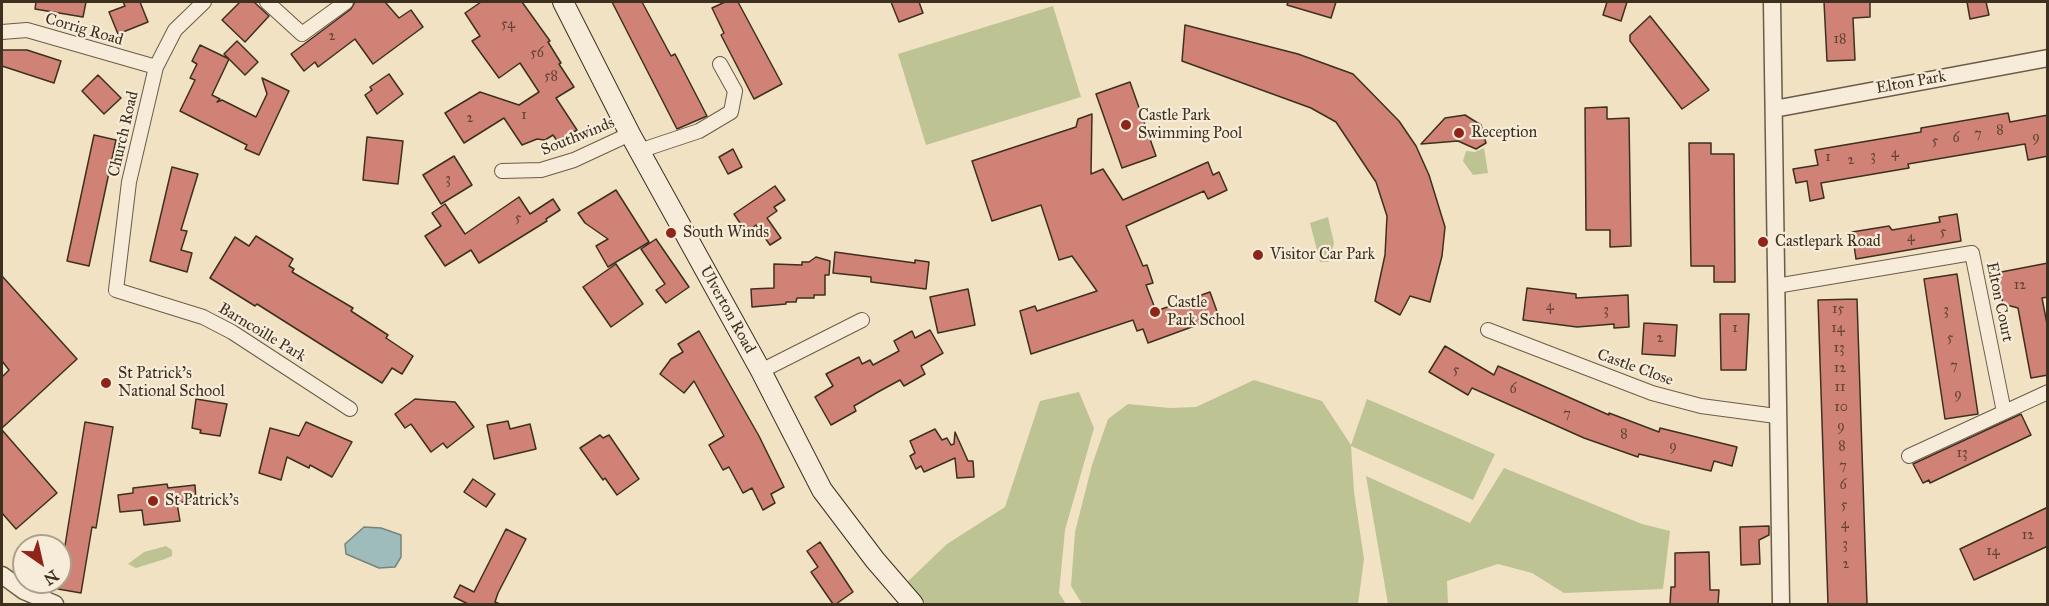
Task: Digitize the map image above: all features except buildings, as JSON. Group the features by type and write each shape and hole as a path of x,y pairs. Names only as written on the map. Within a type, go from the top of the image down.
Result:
{"main road":[{"name":"Ulverton Road","path":"563,2 639,151 761,370 822,489 874,560 913,604"}],"street":[{"name":"Church Road","path":"116,290 129,182 156,67 175,30 204,2"},
{"path":"267,2 302,34 346,2"},
{"path":"1772,2 1776,416 1781,604"},
{"name":"Corrig Road","path":"2,32 27,30 156,67"},
{"name":"Elton Park","path":"1774,109 2048,58"},
{"path":"639,151 699,131 731,112 735,91 720,64"},
{"name":"Southwinds","path":"502,171 541,170 574,160 630,134"},
{"name":"Elton Court","path":"1776,286 1972,253 2004,412"},
{"name":"Barncoille Park","path":"116,290 203,317 232,332 350,409"},
{"path":"761,370 862,320"},
{"name":"Castle Close","path":"1488,330 1652,393 1701,406 1776,416"},
{"path":"1909,456 2048,392"},
{"path":"2,575 24,591 55,604"}],"green space":[{"path":"1053,6 1081,97 926,145 898,54"},
{"path":"1484,148 1488,173 1473,175 1463,161 1466,151 1475,152"},
{"path":"1328,217 1334,243 1329,262 1320,262 1310,223"},
{"path":"1254,380 1322,401 1351,445 1367,399 1495,454 1473,500 1351,446 1354,492 1364,559 1358,604 1082,604 1071,586 1075,532 1092,465 1108,419 1128,404 1170,408 1196,407"},
{"path":"1079,392 1094,428 1065,530 1059,593 1066,604 926,604 905,584 947,544 1005,507 1040,401"},
{"path":"1504,468 1642,524 1670,531 1663,589 1564,593 1532,573 1498,564 1447,581 1448,604 1388,604 1366,476 1470,523"},
{"path":"166,546 172,550 172,556 136,568 128,564 144,552"}],"water":[{"path":"364,527 381,528 401,535 401,557 395,567 379,568 346,554 345,544"}],"place":[{"name":"Castle Park Swimming Pool","path":"1126,125"},
{"name":"Reception","path":"1459,133"},
{"name":"South Winds","path":"671,233"},
{"name":"Castlepark Road","path":"1763,242"},
{"name":"Visitor Car Park","path":"1258,255"},
{"name":"Castle Park School","path":"1155,312"},
{"name":"St Patrick's National School","path":"106,383"},
{"name":"St Patrick's","path":"153,501"}]}
